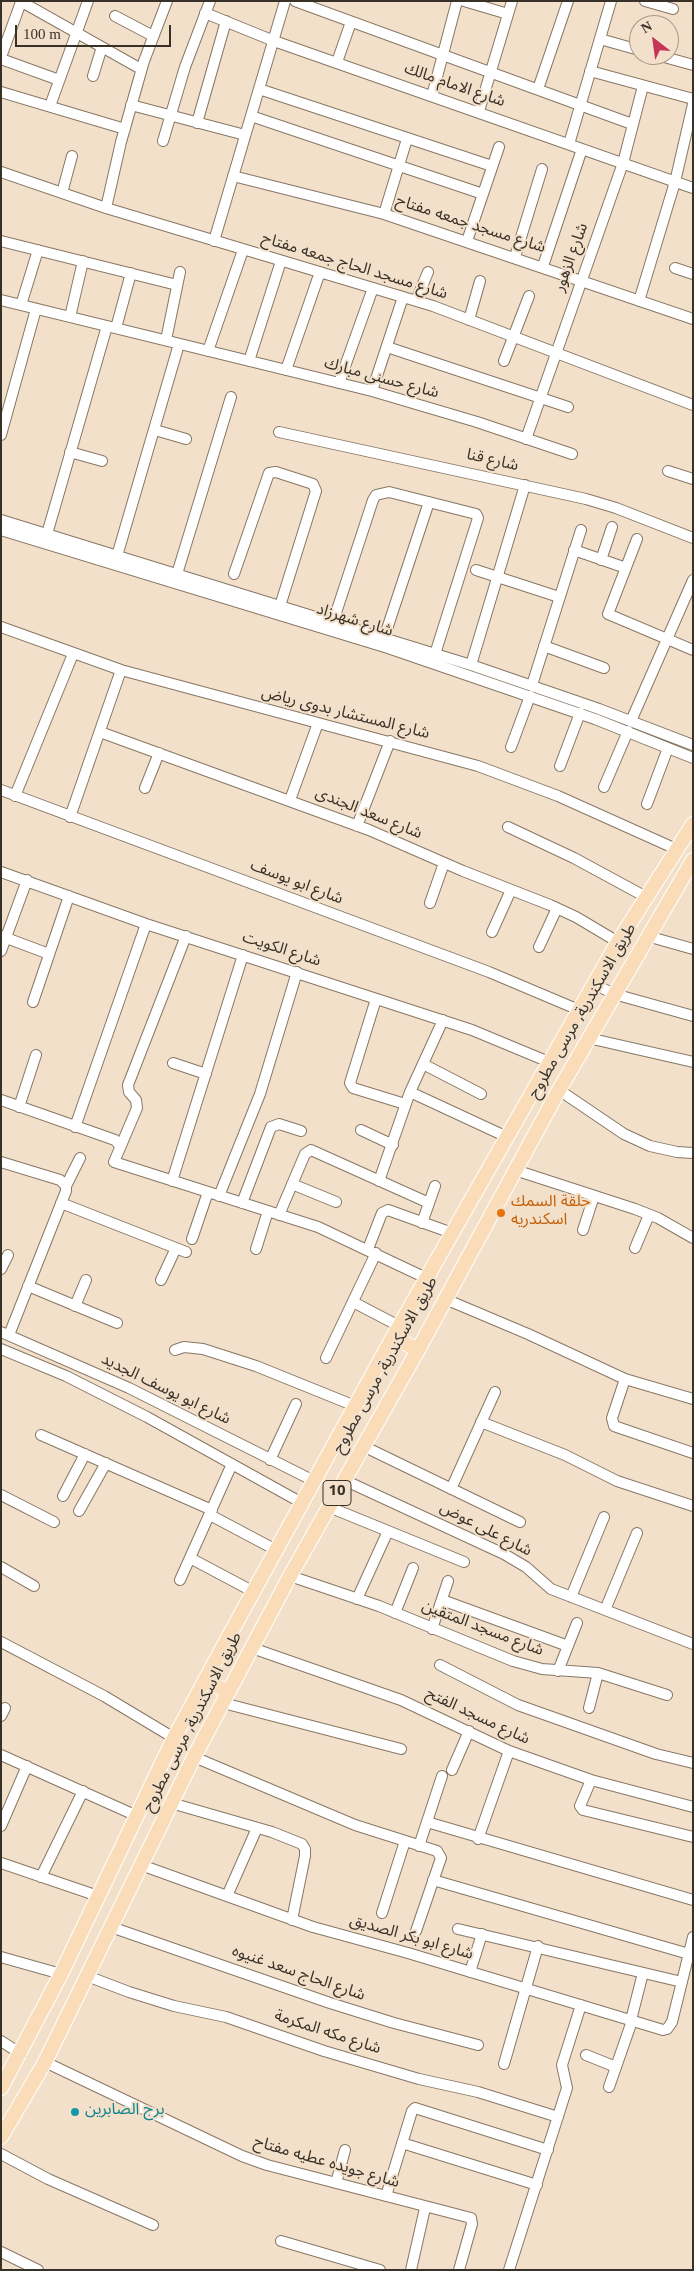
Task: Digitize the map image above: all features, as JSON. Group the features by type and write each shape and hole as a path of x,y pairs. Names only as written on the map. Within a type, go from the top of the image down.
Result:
{"main road":[{"name":"طريق الاسكندرية, مرسى مطروح","path":"1,2088 21,2054 61,1974 174,1738 276,1550 426,1278 549,1062 618,942 693,824"},
{"name":"طريق الاسكندرية, مرسى مطروح","path":"1,2137 45,2062 171,1802 290,1576 418,1350 588,1038 647,936 687,880 693,860"},
{"path":"396,1332 418,1350"},
{"path":"205,1680 225,1697"}],"street":[{"path":"50,106 88,1"},
{"path":"106,208 124,129 141,69 167,1"},
{"path":"163,142 210,1"},
{"path":"214,241 285,1"},
{"path":"295,1 632,124"},
{"path":"432,96 457,1"},
{"path":"479,111 512,1"},
{"path":"538,89 568,1"},
{"path":"569,144 611,1"},
{"path":"467,2 508,14"},
{"path":"652,2 673,9"},
{"path":"59,80 1,58 26,3 76,34 141,69"},
{"name":"شارع الامام مالك","path":"205,13 274,41 479,111 693,188"},
{"path":"115,16 153,36"},
{"path":"197,123 226,21"},
{"path":"337,62 351,22"},
{"path":"600,39 629,47"},
{"path":"93,76 102,48"},
{"path":"679,61 693,65"},
{"path":"590,71 693,99"},
{"name":"شارع الزهور","path":"526,439 623,163 643,86"},
{"path":"259,89 492,166"},
{"path":"1,92 124,129"},
{"path":"639,301 675,182 693,104"},
{"path":"131,105 245,135"},
{"path":"251,116 483,194"},
{"path":"384,214 407,139"},
{"path":"467,241 499,146"},
{"path":"542,266 582,149"},
{"path":"62,193 72,156"},
{"path":"516,257 542,169"},
{"name":"شارع مسجد الحاج جمعه مفتاح","path":"1,172 106,208 416,301 693,405"},
{"name":"شارع مسجد جمعه مفتاح","path":"233,176 384,214 516,257 693,319"},
{"path":"1,241 177,285"},
{"path":"21,305 38,250"},
{"path":"208,351 243,250"},
{"path":"70,317 83,261"},
{"path":"249,361 281,261"},
{"path":"676,268 693,274"},
{"path":"166,340 180,272"},
{"path":"286,370 320,272"},
{"path":"416,301 428,272"},
{"path":"47,534 70,452 111,327 131,273"},
{"path":"469,320 480,281"},
{"path":"339,383 373,288"},
{"path":"504,360 529,296"},
{"path":"372,391 403,297"},
{"name":"شارع حسنى مبارك","path":"1,300 372,391 572,454"},
{"path":"1,436 36,309"},
{"path":"117,556 179,344"},
{"path":"387,347 568,407"},
{"path":"177,574 231,397"},
{"path":"155,430 186,438"},
{"name":"شارع قنا","path":"280,432 525,485 616,508 693,538"},
{"path":"70,452 102,461"},
{"path":"668,471 693,479"},
{"path":"234,574 266,476 269,473 276,472 313,484 316,492 280,606"},
{"path":"471,665 525,485"},
{"path":"337,626 376,495 389,492 476,514 478,518 435,654"},
{"path":"384,638 429,502"},
{"name":"شارع شهرزاد","path":"1,520 117,556 131,564 177,574 280,606 580,713 692,741"},
{"path":"601,560 612,527"},
{"name":"شارع شهرزاد","path":"1,530 131,564 337,626 384,638 532,685 629,726 668,748 693,758"},
{"path":"532,685 581,530"},
{"path":"638,539 608,614 693,650"},
{"path":"574,550 626,568"},
{"path":"476,570 560,597"},
{"path":"604,787 693,580"},
{"name":"شارع المستشار بدوى رياض","path":"1,627 121,670 446,756 518,780 574,802 676,849"},
{"path":"544,646 604,668"},
{"path":"15,796 73,654"},
{"path":"70,817 121,670"},
{"path":"511,747 530,696"},
{"path":"560,766 580,713"},
{"path":"290,800 318,723"},
{"name":"شارع سعد الجندى","path":"100,732 357,826 557,908 618,942"},
{"path":"357,826 390,741"},
{"path":"647,804 668,748"},
{"path":"145,788 159,752"},
{"name":"شارع ابو يوسف","path":"1,790 489,972 579,1010"},
{"path":"508,827 574,858 646,897"},
{"path":"430,903 444,863"},
{"name":"شارع الكويت","path":"1,872 146,924 472,1030 549,1062"},
{"path":"1,951 4,937 27,880"},
{"path":"492,932 511,890"},
{"path":"33,1002 69,896"},
{"path":"539,947 557,908"},
{"path":"75,1127 146,924"},
{"path":"186,936 128,1085 129,1092 136,1100 136,1108 114,1160 116,1164 318,1227 426,1278"},
{"path":"647,936 693,949"},
{"path":"4,937 49,954"},
{"path":"172,1181 243,955"},
{"path":"219,1196 260,1094 297,972"},
{"path":"594,984 614,994 693,1016"},
{"path":"376,999 350,1082 353,1088 405,1104"},
{"path":"380,1180 405,1104 442,1020"},
{"path":"588,1038 693,1062"},
{"path":"19,1107 36,1055"},
{"path":"173,1062 206,1074"},
{"path":"423,1064 481,1094"},
{"path":"559,1090 624,1134 650,1146 693,1153"},
{"path":"410,1092 507,1137"},
{"path":"1,1100 115,1140 120,1146"},
{"path":"242,1203 271,1127 279,1124 301,1131"},
{"path":"360,1130 393,1145"},
{"path":"279,1215 305,1154 310,1150 430,1203"},
{"path":"5,1333 28,1286 61,1204 66,1186 80,1158"},
{"path":"1,1162 60,1180 66,1186"},
{"path":"515,1170 649,1215 693,1238"},
{"path":"292,1184 336,1202"},
{"path":"422,1223 435,1186"},
{"path":"192,1239 208,1192"},
{"path":"583,1230 594,1196"},
{"path":"61,1204 180,1250 161,1280"},
{"path":"256,1249 268,1211"},
{"path":"326,1358 353,1302 385,1211 391,1211 452,1232"},
{"path":"635,1248 649,1215"},
{"path":"1,1269 8,1255"},
{"path":"75,1306 86,1280"},
{"path":"28,1286 117,1324"},
{"path":"445,1299 528,1334 624,1379 693,1399"},
{"path":"353,1302 396,1332"},
{"name":"شارع ابو يوسف الجديد","path":"5,1333 129,1388 314,1481"},
{"path":"175,1350 184,1347 203,1349 256,1366 355,1406"},
{"name":"شارع ابو يوسف الجديد","path":"1,1349 36,1362 98,1392 302,1503"},
{"path":"624,1379 612,1418 612,1424 693,1452"},
{"path":"450,1489 495,1392"},
{"path":"270,1460 296,1404"},
{"path":"481,1422 557,1452 617,1481 693,1506"},
{"path":"41,1434 211,1512 276,1550"},
{"path":"363,1446 520,1522"},
{"path":"63,1496 85,1454"},
{"path":"79,1511 106,1463"},
{"path":"180,1580 232,1464"},
{"name":"شارع على عوض","path":"344,1480 504,1554 526,1567 551,1589 693,1644"},
{"path":"1,1495 54,1522"},
{"path":"329,1507 464,1562"},
{"path":"572,1597 604,1517"},
{"path":"356,1598 388,1531"},
{"path":"605,1610 638,1533"},
{"path":"190,1558 254,1592"},
{"path":"1,1567 34,1586"},
{"path":"395,1612 413,1568"},
{"name":"شارع مسجد المتقين","path":"290,1576 395,1612 432,1629 513,1661 558,1671 598,1673 667,1695"},
{"path":"432,1629 448,1581"},
{"path":"442,1600 568,1646"},
{"path":"558,1671 577,1623"},
{"path":"1,1642 104,1696 174,1738"},
{"name":"شارع مسجد الفتح","path":"252,1648 401,1700 509,1751 591,1780 693,1807"},
{"path":"440,1665 518,1705 656,1754 693,1763"},
{"path":"589,1708 598,1673"},
{"path":"225,1697 402,1749"},
{"path":"452,1770 469,1731"},
{"path":"478,1838 509,1751"},
{"path":"1,1755 137,1816"},
{"path":"194,1757 355,1825 437,1852 440,1858 416,1930"},
{"path":"1,1826 27,1766"},
{"path":"419,1846 442,1776"},
{"path":"591,1780 580,1806 582,1810 693,1837"},
{"path":"41,1877 83,1791"},
{"path":"171,1802 297,1840 302,1844 305,1849 292,1920"},
{"path":"427,1822 693,1900"},
{"path":"227,1896 257,1828"},
{"path":"382,1913 405,1842"},
{"path":"1,1863 98,1896"},
{"name":"شارع ابو بكر الصديق","path":"141,1865 292,1920 526,1988 662,2030 667,2029 672,2022 682,1982"},
{"path":"433,1880 689,1954"},
{"name":"شارع الحاج سعد غنيوه","path":"111,1927 330,2003 394,2023 478,2045"},
{"path":"458,1929 538,1946 682,1982 693,1937"},
{"path":"470,1972 482,1934"},
{"path":"504,2064 538,1946"},
{"path":"1,1957 61,1974"},
{"path":"609,2087 632,2020 643,1972"},
{"name":"شارع مكه المكرمة","path":"87,1976 174,2006 226,2017 324,2050 410,2076 478,2092 558,2117"},
{"path":"509,2270 567,2088 562,2065 581,2005"},
{"path":"1,2041 21,2054"},
{"path":"586,2056 616,2067"},
{"name":"شارع جويده عطيه مفتاح","path":"45,2062 242,2156 426,2208 471,2218 472,2224 458,2270"},
{"path":"386,2196 413,2109 548,2150"},
{"path":"402,2143 537,2185"},
{"path":"336,2183 345,2150"},
{"path":"1,2154 48,2179 153,2225"},
{"path":"410,2270 426,2208"},
{"path":"281,2242 380,2270"},
{"path":"1,2252 38,2270"}],"place":[{"name":"حلقة السمك اسكندريه","path":"501,1213"},
{"name":"برج الصابرين","path":"75,2112"}]}
